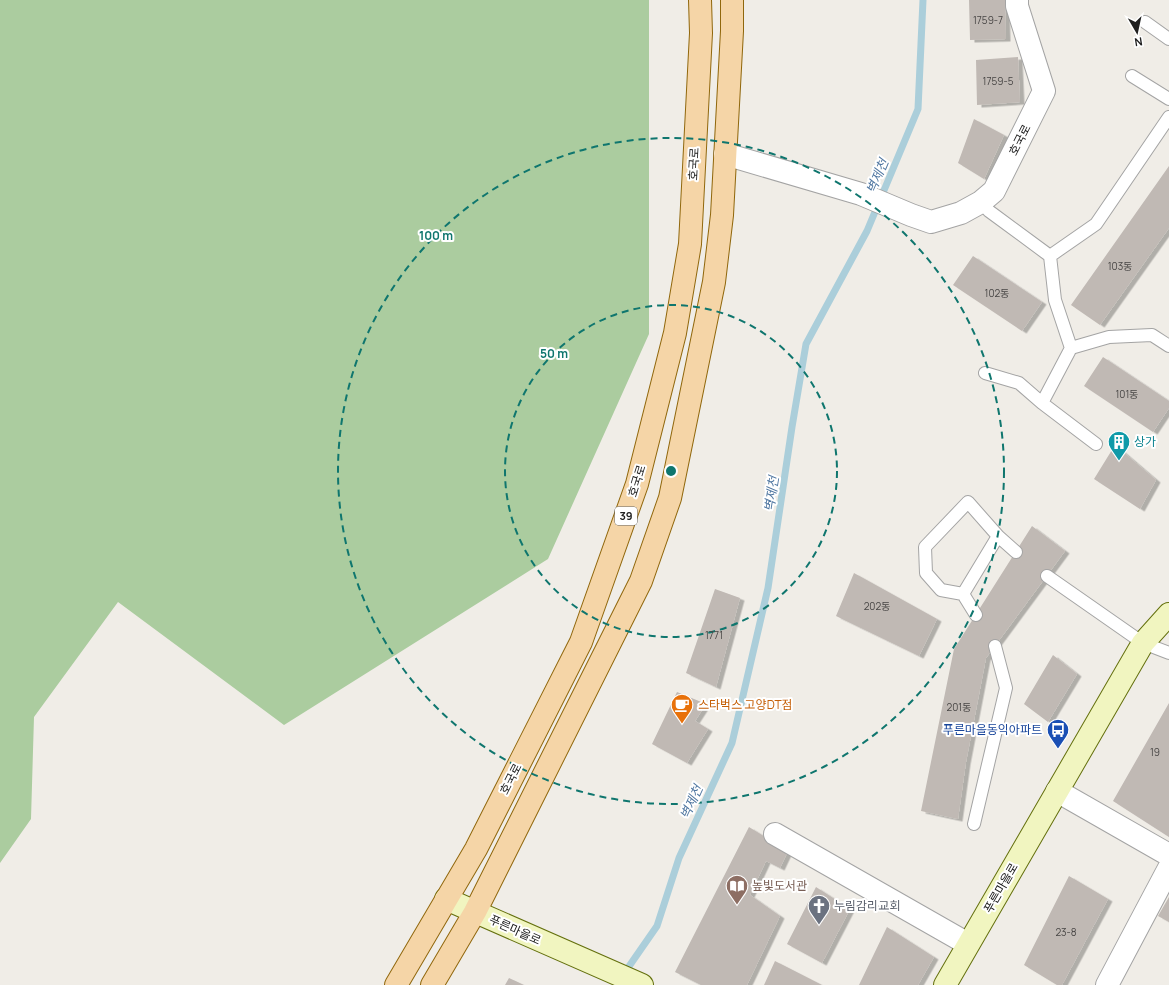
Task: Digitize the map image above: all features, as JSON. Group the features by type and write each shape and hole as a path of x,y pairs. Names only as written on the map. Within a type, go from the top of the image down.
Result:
{"main road":[{"name":"호국로","path":"396,985 476,849 581,642 637,484 675,333 690,244 701,33 700,0"},
{"path":"432,985 475,912 641,581 670,498 714,282 722,215 732,31 732,0"}],"street":[{"name":"호국로","path":"725,154 861,194 931,222 961,213 981,202 994,191 1044,91 1017,6 1017,0"},
{"name":"푸른마을로","path":"945,985 1143,643 1169,614"},
{"path":"1057,791 1169,855"},
{"path":"775,834 968,944"},
{"path":"1107,985 1169,868"},
{"name":"푸른마을로","path":"446,899 642,985"}],"lane":[{"path":"1145,22 1169,39"},
{"path":"1132,76 1169,99"},
{"path":"1050,256 1096,224 1169,117"},
{"path":"981,202 988,211 1050,256 1055,300 1071,348"},
{"path":"1042,403 1071,348 1109,337 1152,335 1169,346"},
{"path":"986,374 1018,383 1096,444"},
{"path":"976,615 963,594 941,590 926,573 925,547 968,502 998,536 1016,552"},
{"path":"963,594 998,536"},
{"path":"1047,576 1143,643 1169,653"},
{"path":"974,824 1006,688 995,646"}],"green space":[{"path":"0,0 649,0 649,334 548,559 284,725 118,602 34,717 31,819 0,863"}],"building":[{"path":"969,0 1005,0 1006,39 970,40"},
{"path":"1018,57 1020,102 977,105 976,60"},
{"path":"974,119 1004,135 984,179 958,163"},
{"path":"1169,166 1169,228 1100,325 1071,305"},
{"path":"973,256 1042,302 1022,331 953,285"},
{"path":"1103,357 1169,401 1169,408 1153,432 1084,386"},
{"name":"상가","path":"1115,445 1156,480 1140,509 1094,479"},
{"path":"1032,526 1065,551 986,658 966,762 958,819 921,811 954,649"},
{"path":"854,573 937,619 919,656 836,616"},
{"path":"715,589 740,598 716,687 686,673"},
{"path":"1053,655 1077,674 1048,722 1024,704"},
{"name":"스타벅스 고양DT점","path":"677,692 706,704 695,721 708,729 687,763 652,744"},
{"path":"1169,703 1169,837 1113,801"},
{"name":"높빛도서관","path":"749,827 788,851 780,868 766,861 750,895 780,916 747,985 701,985 675,972"},
{"path":"1069,876 1108,899 1062,985 1057,985 1024,965"},
{"name":"누림감리교회","path":"816,887 850,909 822,963 787,944"},
{"path":"1169,897 1169,922 1158,916"},
{"path":"887,927 934,957 918,985 859,985"},
{"path":"775,961 822,985 764,985"},
{"path":"509,978 524,985 505,985"}],"waterway":[{"name":"벽제천","path":"623,975 657,926 679,858 732,743 768,588 806,344 867,231 918,109 923,0"}],"place":[{"name":"상가","path":"1119,462"},
{"name":"스타벅스 고양DT점","path":"682,724"},
{"name":"푸른마을동익아파트","path":"1058,750"},
{"name":"높빛도서관","path":"737,906"},
{"name":"누림감리교회","path":"819,926"}]}
